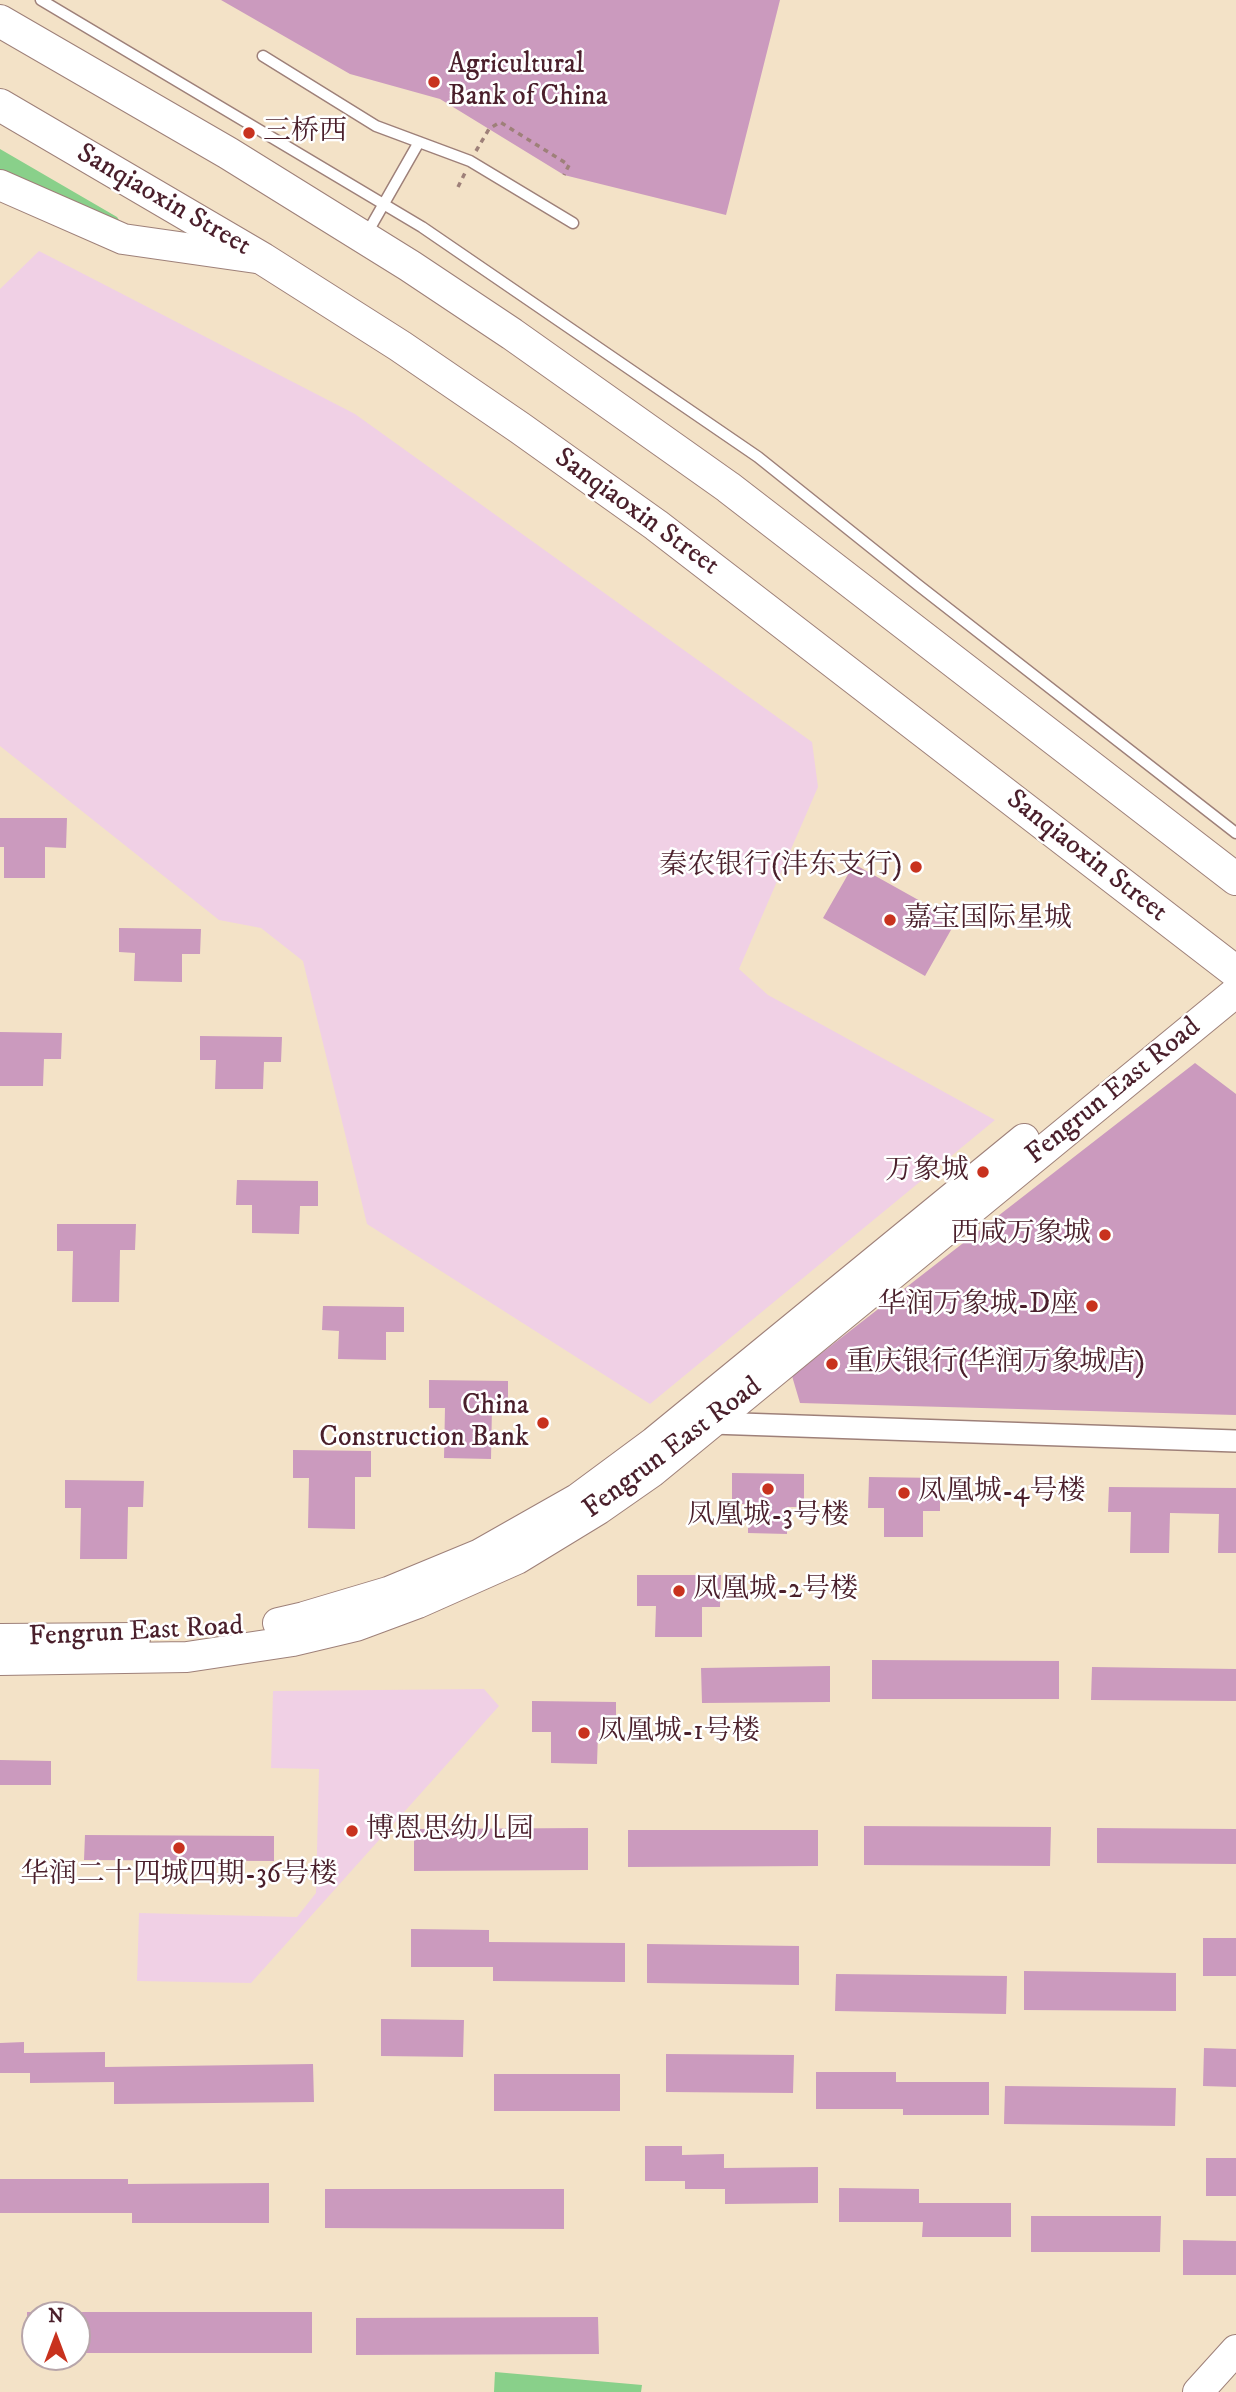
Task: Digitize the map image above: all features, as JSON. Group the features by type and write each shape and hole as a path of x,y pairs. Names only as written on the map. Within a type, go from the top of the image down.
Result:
{"main road":[{"path":"0,22 228,153 512,334 728,487 1236,879"},
{"name":"Sanqiaoxin Street","path":"0,105 263,259 400,346 656,525 1235,978"}],"street":[{"path":"0,185 123,239 263,259"},
{"name":"Fengrun East Road","path":"0,1660 187,1657 293,1641 356,1626 418,1603 517,1559 599,1509 652,1472 1235,978"},
{"name":"Fengrun East Road","path":"0,1639 202,1636 236,1631 304,1617 388,1592 480,1554 577,1499 654,1442 1235,978"},
{"path":"712,1423 1236,1441"},
{"path":"1198,2392 1236,2350"}],"lane":[{"path":"41,0 422,227 758,457 1236,833"},
{"path":"263,56 376,126 470,161 573,223"},
{"path":"364,238 419,142"}],"path":[{"path":"458,187 489,129 500,122 569,165 564,174"}],"shaded area":[{"path":"39,251 355,414 812,742 818,787 739,969 768,995 995,1120 650,1404 367,1224 303,961 261,928 219,920 0,746 0,289"},
{"name":"博恩思幼儿园","path":"484,1689 499,1706 251,1983 137,1981 139,1913 297,1917 316,1893 319,1769 271,1768 273,1691"}],"green space":[{"path":"0,149 117,217 123,226 0,176"},
{"path":"495,2372 642,2385 641,2392 494,2392"}],"building":[{"path":"221,0 780,0 726,215 564,175 440,99 350,74"},
{"path":"0,818 67,818 66,848 45,847 45,878 4,878"},
{"name":"嘉宝国际星城","path":"854,864 956,921 925,976 823,918"},
{"path":"119,928 201,929 200,954 182,954 182,982 134,981 135,953 119,952"},
{"path":"0,1032 62,1033 61,1059 44,1059 43,1086 0,1086"},
{"path":"200,1036 282,1037 281,1062 264,1062 263,1089 215,1089 216,1060 200,1060"},
{"name":"西咸万象城","path":"1195,1063 1236,1094 1236,1415 800,1403 792,1376"},
{"path":"237,1180 318,1181 318,1206 300,1206 299,1234 252,1233 252,1205 236,1205"},
{"path":"57,1224 136,1224 135,1250 120,1250 119,1302 72,1302 73,1251 57,1251"},
{"path":"323,1306 404,1307 404,1332 386,1332 386,1360 338,1359 339,1331 322,1330"},
{"path":"429,1380 508,1381 508,1407 492,1406 491,1459 444,1458 445,1408 429,1408"},
{"path":"293,1450 371,1451 371,1477 355,1477 355,1529 308,1528 309,1478 293,1478"},
{"name":"凤凰城-3号楼","path":"732,1473 804,1474 804,1507 787,1507 787,1534 748,1533 748,1504 732,1504"},
{"name":"凤凰城-4号楼","path":"869,1477 940,1478 940,1511 923,1511 923,1537 884,1537 884,1508 868,1508"},
{"path":"65,1480 144,1481 143,1507 128,1507 127,1559 80,1559 81,1508 65,1508"},
{"path":"1109,1487 1236,1488 1236,1553 1218,1553 1219,1514 1170,1513 1169,1553 1130,1553 1131,1512 1108,1512"},
{"name":"凤凰城-2号楼","path":"637,1575 721,1575 720,1607 702,1607 702,1637 655,1637 656,1606 637,1606"},
{"path":"872,1660 1059,1661 1059,1699 872,1699"},
{"path":"830,1666 830,1702 702,1703 701,1668"},
{"path":"1092,1667 1236,1669 1236,1701 1091,1700"},
{"name":"凤凰城-1号楼","path":"532,1701 616,1702 616,1733 598,1733 597,1764 551,1763 551,1732 532,1732"},
{"path":"0,1760 51,1761 51,1785 0,1785"},
{"path":"864,1826 1051,1827 1050,1866 864,1865"},
{"path":"588,1828 588,1870 414,1871 414,1829"},
{"path":"1097,1828 1236,1829 1236,1864 1097,1863"},
{"path":"628,1830 818,1830 818,1866 628,1867"},
{"name":"华润二十四城四期-36号楼","path":"85,1835 274,1836 274,1861 84,1860"},
{"path":"411,1929 489,1930 489,1942 625,1943 625,1982 493,1981 493,1967 411,1967"},
{"path":"1203,1938 1236,1938 1236,1976 1203,1976"},
{"path":"647,1944 799,1946 799,1985 647,1983"},
{"path":"1024,1971 1176,1973 1176,2011 1024,2010"},
{"path":"836,1974 1007,1976 1006,2014 835,2011"},
{"path":"381,2019 464,2020 463,2057 381,2056"},
{"path":"24,2042 24,2053 105,2052 105,2067 313,2064 314,2102 114,2104 114,2082 30,2083 30,2073 0,2073 0,2043"},
{"path":"1204,2048 1236,2049 1236,2087 1203,2086"},
{"path":"666,2054 794,2055 793,2093 666,2092"},
{"path":"816,2072 896,2072 896,2082 989,2082 989,2115 903,2115 903,2109 816,2109"},
{"path":"494,2074 620,2074 620,2111 494,2111"},
{"path":"1005,2086 1176,2088 1175,2126 1004,2124"},
{"path":"645,2146 682,2146 682,2155 724,2154 724,2168 818,2167 818,2203 725,2204 725,2189 685,2189 685,2181 645,2181"},
{"path":"1206,2158 1236,2158 1236,2196 1206,2196"},
{"path":"0,2179 128,2179 128,2184 269,2183 269,2223 132,2223 132,2213 0,2213"},
{"path":"839,2188 919,2189 919,2203 1011,2203 1011,2237 922,2237 923,2222 839,2222"},
{"path":"325,2189 564,2189 564,2229 325,2228"},
{"path":"1031,2216 1161,2216 1160,2252 1031,2252"},
{"path":"1183,2240 1236,2241 1236,2275 1183,2275"},
{"path":"91,2312 312,2312 312,2353 91,2353"},
{"path":"598,2317 599,2354 356,2355 356,2318"}],"place":[{"name":"Agricultural Bank of China","path":"434,82"},
{"name":"三桥西","path":"249,133"},
{"name":"秦农银行(沣东支行)","path":"916,867"},
{"name":"嘉宝国际星城","path":"890,920"},
{"name":"万象城","path":"983,1172"},
{"name":"西咸万象城","path":"1105,1235"},
{"name":"华润万象城-D座","path":"1092,1306"},
{"name":"重庆银行(华润万象城店)","path":"832,1364"},
{"name":"China Construction Bank","path":"543,1423"},
{"name":"凤凰城-3号楼","path":"768,1489"},
{"name":"凤凰城-4号楼","path":"904,1493"},
{"name":"凤凰城-2号楼","path":"679,1591"},
{"name":"凤凰城-1号楼","path":"584,1733"},
{"name":"博恩思幼儿园","path":"352,1831"},
{"name":"华润二十四城四期-36号楼","path":"179,1848"}]}
